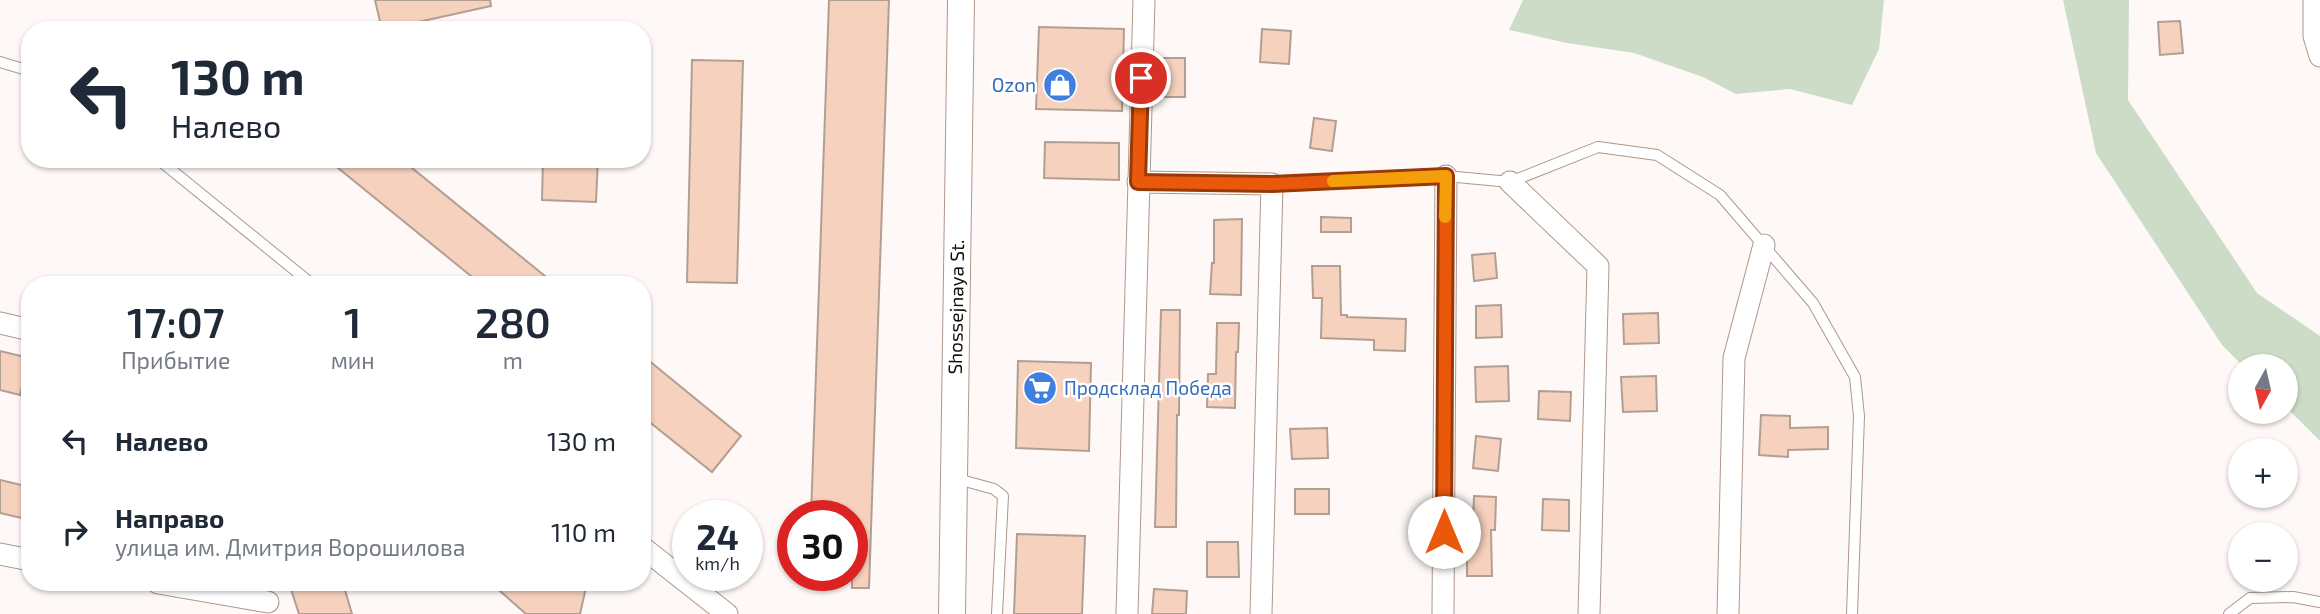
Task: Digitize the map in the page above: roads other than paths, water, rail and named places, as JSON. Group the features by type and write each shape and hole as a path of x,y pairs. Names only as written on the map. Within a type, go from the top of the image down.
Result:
{"street":[{"name":"Shossejnaya St.","path":"952,614 961,0"},
{"path":"1127,614 1144,0"},
{"path":"2314,0 2314,36 2320,56"},
{"path":"1443,614 1446,176"},
{"path":"1138,182 1272,184 1261,614"},
{"path":"1510,182 1598,266 1589,614"},
{"path":"1728,614 1734,358 1763,246"},
{"path":"0,323 21,328"},
{"path":"651,554 727,614"},
{"path":"0,555 21,558"},
{"path":"210,591 268,600"}],"lane":[{"path":"0,62 21,68"},
{"path":"1272,184 1446,176 1510,182 1598,147 1657,155 1720,195 1813,303 1855,377 1859,416 1852,614"},
{"path":"169,168 302,276"},
{"path":"954,478 994,489 1003,496 997,614"},
{"path":"2230,614 2250,598 2293,597 2320,602"}],"place":[{"name":"Ozon","path":"1060,85"},
{"name":"Продсклад Победа","path":"1040,388"}]}
